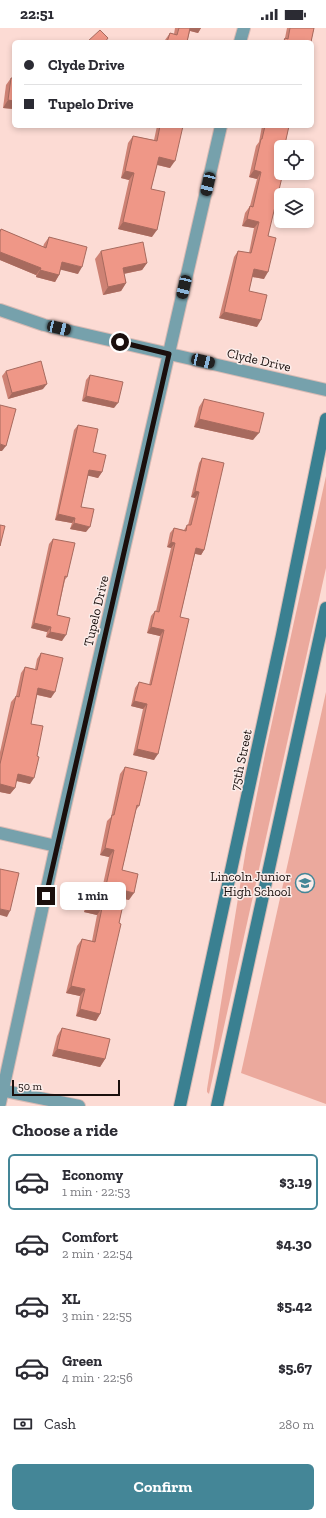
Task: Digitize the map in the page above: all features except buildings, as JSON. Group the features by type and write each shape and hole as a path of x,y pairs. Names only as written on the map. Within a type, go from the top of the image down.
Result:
{"main road":[{"name":"75th Street","path":"180,1106 280,642 326,418"},
{"path":"218,1106 326,608"}],"street":[{"path":"241,40 244,28"},
{"name":"Tupelo Drive","path":"0,1103 56,846 221,128"},
{"name":"Clyde Drive","path":"0,310 44,325 326,390"},
{"path":"0,833 56,846"},
{"path":"2,1090 79,1106"}],"shaded area":[{"path":"326,476 326,568 209,1094 207,1089 246,849 265,754"},
{"name":"Lincoln Junior High School","path":"326,692 326,1104 241,1073"}],"place":[{"name":"Lincoln Junior High School","path":"305,883"}],"route":[{"path":"46,896 56,846 169,354 120,342"}]}
